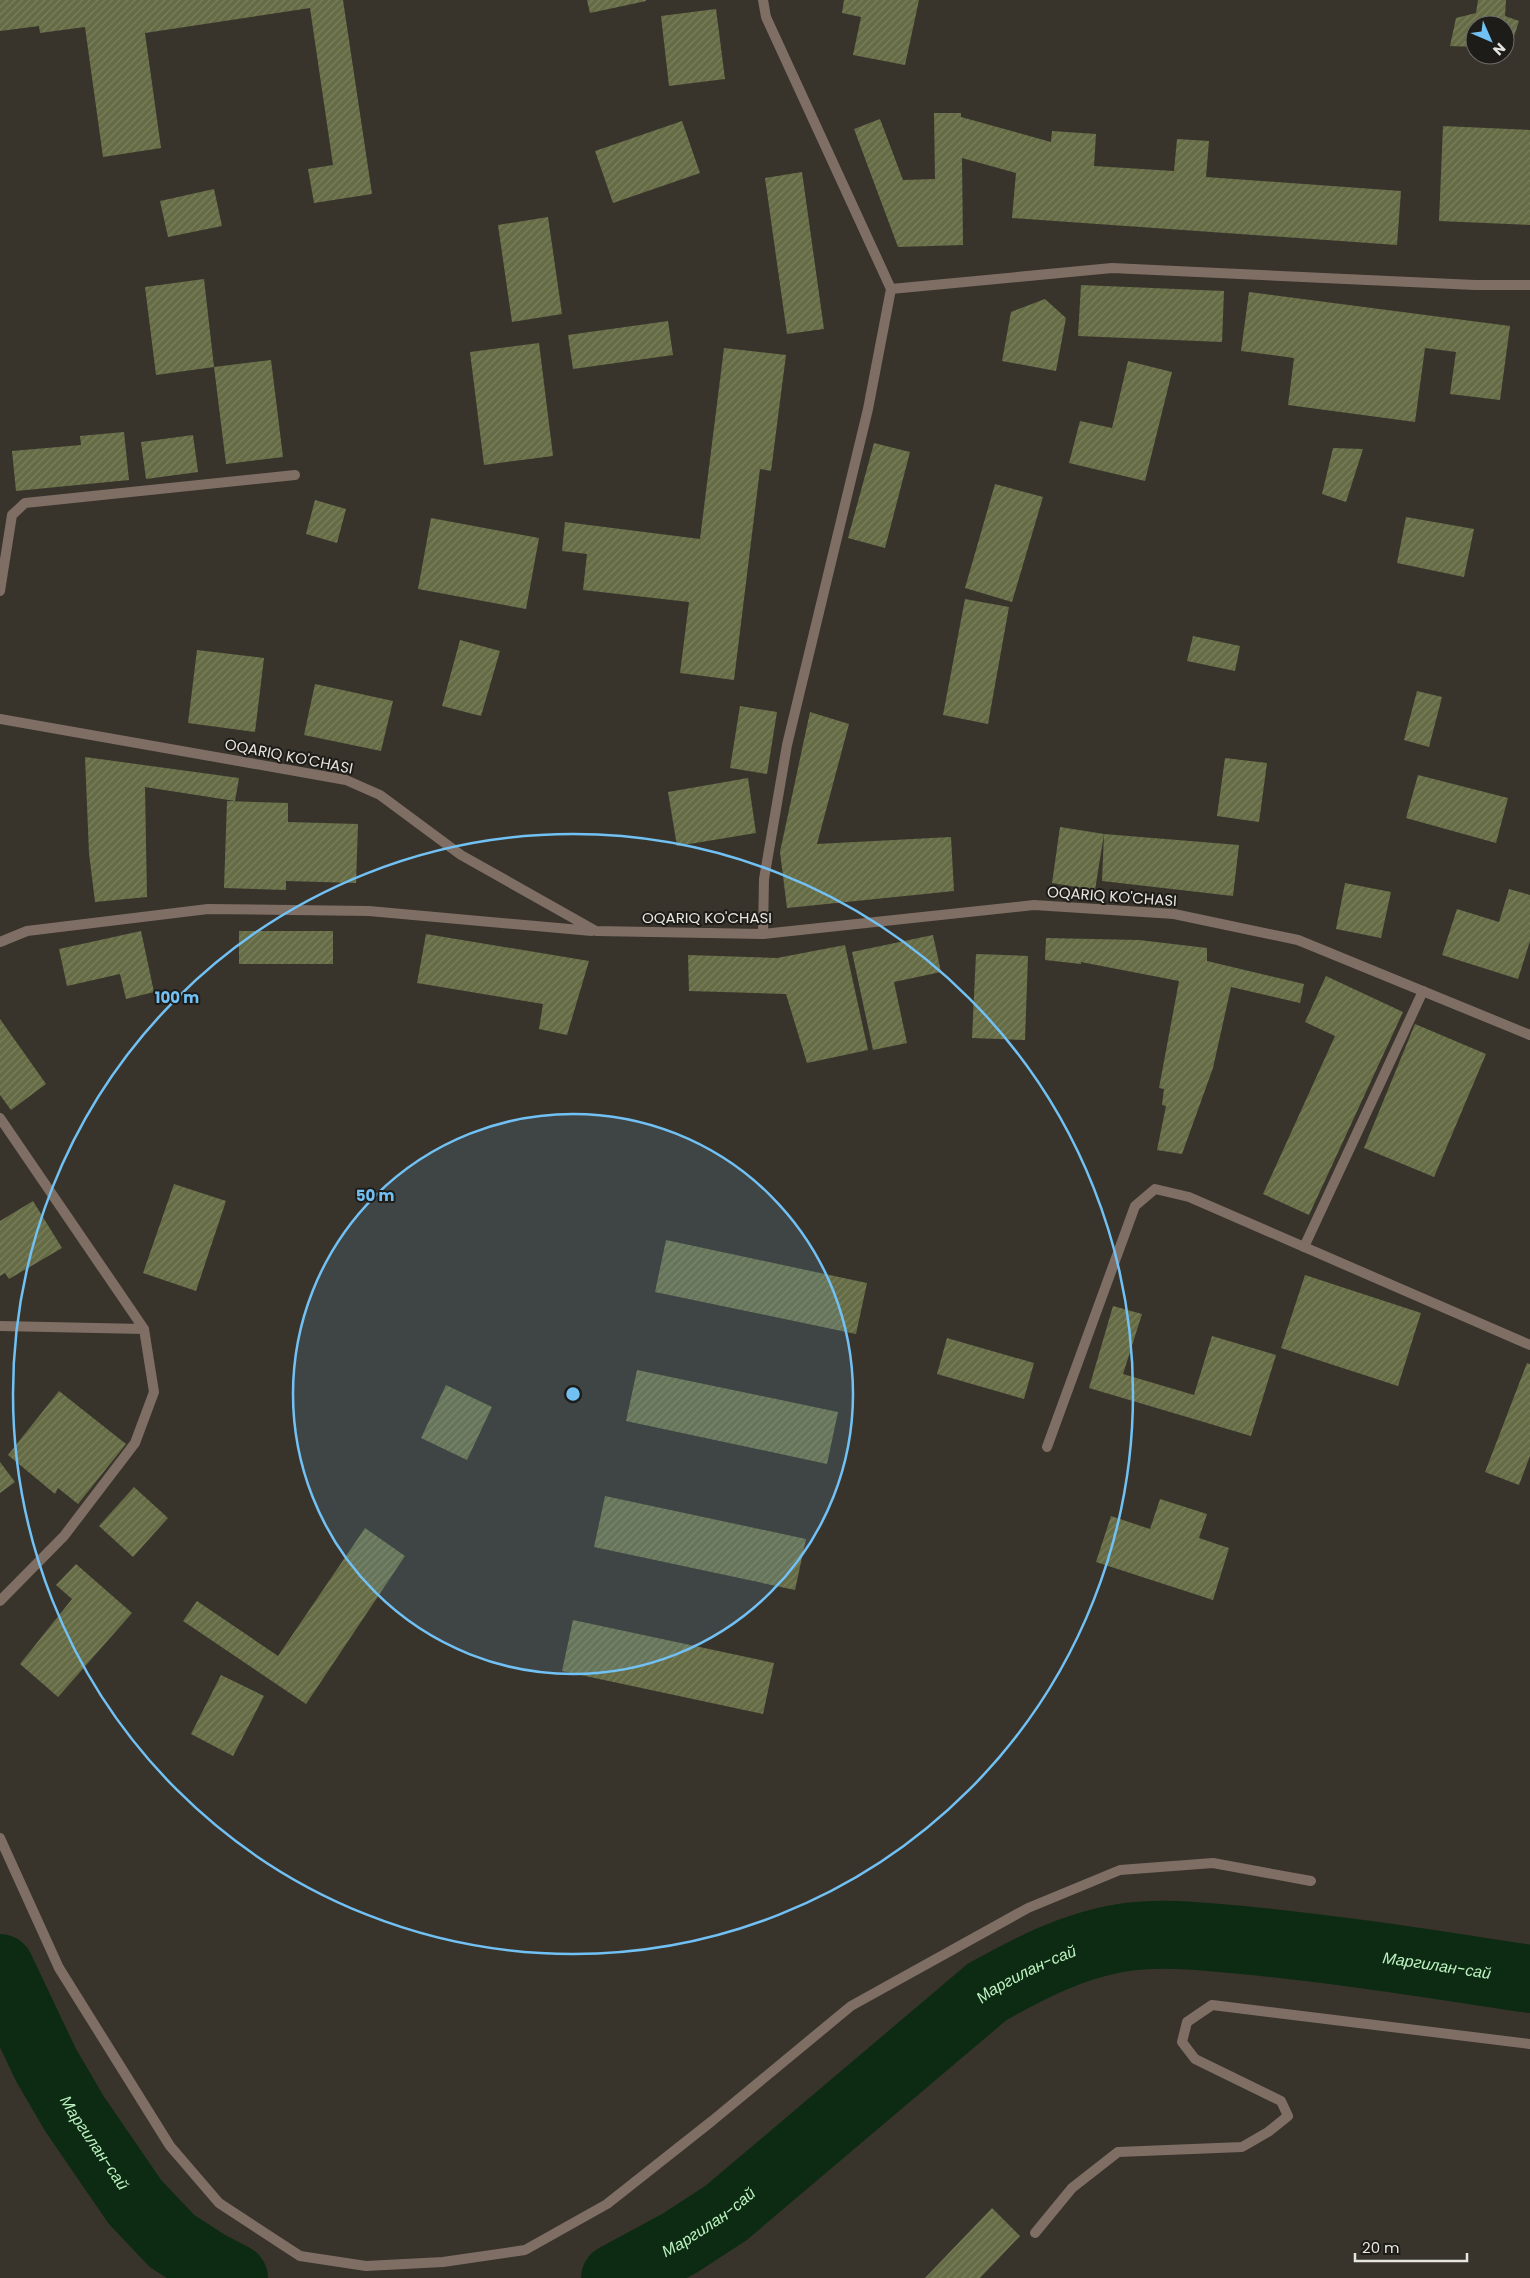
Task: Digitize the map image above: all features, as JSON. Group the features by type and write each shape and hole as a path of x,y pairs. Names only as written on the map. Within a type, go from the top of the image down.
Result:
{"street":[{"path":"763,0 766,17 891,289 868,409 787,745 764,879 763,934"},
{"path":"891,289 1112,268 1475,285 1530,285"},
{"path":"0,591 12,515 25,503 295,475"},
{"name":"OQARIQ KO'CHASI","path":"0,720 346,780 380,795 461,856 596,931 763,934 1034,905 1174,914 1298,940 1530,1034"},
{"path":"0,942 27,931 208,909 369,911 596,931"},
{"path":"1304,1247 1423,991"},
{"path":"0,1118 144,1330 154,1392 135,1443 64,1536 0,1601"},
{"path":"1047,1447 1135,1206 1155,1189 1189,1197 1530,1345"},
{"path":"0,1326 144,1330"},
{"path":"0,1838 59,1968 170,2146 219,2203 300,2256 366,2266 444,2262 525,2250 607,2204 852,2006 1028,1908 1110,1874 1120,1870 1213,1863 1311,1881"},
{"path":"1035,2233 1072,2188 1118,2152 1242,2147 1268,2132 1288,2116 1281,2101 1195,2059 1182,2042 1187,2022 1212,2005 1530,2044"}],"building":[{"path":"0,0 343,0 372,194 314,203 308,169 333,165 310,8 145,33 161,148 103,157 85,27 40,33 39,26 0,31"},
{"path":"587,0 646,0 646,1 590,13"},
{"path":"844,0 919,0 905,65 853,55 861,17 842,13"},
{"path":"1478,0 1506,0 1505,15 1468,15 1476,13"},
{"path":"716,9 725,79 669,86 661,16"},
{"path":"1465,16 1465,47 1450,46 1456,18"},
{"path":"1515,20 1519,21 1515,33"},
{"path":"934,113 961,113 961,117 1051,142 1052,131 1096,134 1094,166 1174,171 1177,139 1209,141 1206,177 1401,191 1397,245 1012,218 1016,173 962,158 963,245 898,247 854,129 880,119 903,180 935,179"},
{"path":"682,121 700,173 613,203 595,151"},
{"path":"1443,126 1530,130 1530,225 1439,221"},
{"path":"802,172 824,329 787,334 765,178"},
{"path":"214,189 222,226 168,237 160,201"},
{"path":"548,217 562,314 512,322 498,225"},
{"path":"204,279 214,367 156,375 145,287"},
{"path":"1081,285 1224,291 1222,342 1078,336"},
{"path":"1249,292 1510,326 1500,400 1450,394 1456,352 1425,348 1415,422 1288,405 1294,358 1241,351"},
{"path":"1045,299 1066,318 1056,371 1002,361 1011,312"},
{"path":"668,321 673,355 573,369 568,335"},
{"path":"539,343 553,456 484,465 470,352"},
{"path":"724,348 786,355 771,471 760,469 734,680 680,673 689,602 583,590 587,554 562,551 565,522 700,539"},
{"path":"271,360 283,457 226,464 214,367"},
{"path":"1128,361 1172,372 1145,481 1069,463 1080,421 1112,428"},
{"path":"124,432 129,480 16,491 12,451 81,445 80,436"},
{"path":"193,435 198,472 146,479 141,442"},
{"path":"874,443 910,452 885,548 848,538"},
{"path":"1333,448 1363,449 1346,502 1322,494"},
{"path":"995,484 1043,497 1012,602 965,588"},
{"path":"315,500 346,509 337,543 306,534"},
{"path":"1406,517 1474,529 1464,577 1397,563"},
{"path":"431,518 539,538 526,609 418,589"},
{"path":"965,599 1009,607 988,724 943,715"},
{"path":"1193,636 1240,646 1235,671 1187,661"},
{"path":"460,640 500,651 481,716 442,706"},
{"path":"197,650 264,658 255,732 188,723"},
{"path":"315,684 393,701 381,751 304,735"},
{"path":"1417,691 1442,697 1429,747 1404,740"},
{"path":"740,706 777,712 767,774 730,768"},
{"path":"810,712 849,724 817,844 951,837 954,891 787,908 780,852"},
{"path":"85,757 239,778 235,801 145,787 147,897 95,902 89,853"},
{"path":"1225,758 1267,763 1259,822 1217,816"},
{"path":"1418,775 1508,798 1496,843 1406,818"},
{"path":"748,778 756,833 677,846 668,792"},
{"path":"227,801 288,803 288,822 358,824 356,883 286,881 286,890 224,888"},
{"path":"1060,827 1104,834 1095,890 1052,883"},
{"path":"1104,834 1239,845 1233,896 1102,881"},
{"path":"1345,883 1391,892 1381,938 1336,929"},
{"path":"1509,889 1530,895 1530,941 1518,979 1442,955 1457,909 1499,922"},
{"path":"141,931 154,992 126,999 120,974 67,986 59,949"},
{"path":"239,931 333,931 333,964 239,964"},
{"path":"426,934 589,961 567,1035 539,1029 543,1004 417,983"},
{"path":"933,935 941,972 894,982 907,1043 873,1050 852,952"},
{"path":"1046,938 1139,940 1207,948 1207,961 1304,984 1300,1003 1231,987 1213,1068 1182,1154 1157,1150 1166,1106 1162,1105 1164,1089 1159,1088 1179,981 1081,962 1081,964 1045,960"},
{"path":"845,945 868,1050 807,1063 786,994 689,991 688,955 777,958"},
{"path":"976,954 1028,956 1025,1040 972,1038"},
{"path":"1326,976 1403,1012 1309,1215 1263,1194 1335,1036 1305,1022"},
{"path":"0,1019 46,1084 11,1110 0,1095"},
{"path":"1415,1024 1486,1054 1434,1177 1364,1148"},
{"path":"174,1184 226,1201 196,1291 143,1273"},
{"path":"33,1201 62,1248 9,1279 5,1273 0,1276 0,1221"},
{"path":"666,1240 867,1283 856,1334 655,1292"},
{"path":"1305,1275 1421,1313 1398,1386 1281,1348"},
{"path":"1113,1306 1142,1314 1123,1374 1194,1395 1212,1336 1276,1355 1251,1436 1089,1388"},
{"path":"947,1338 1034,1363 1024,1399 937,1374"},
{"path":"1527,1363 1530,1364 1530,1456 1519,1485 1485,1472"},
{"path":"637,1370 838,1412 827,1464 626,1421"},
{"path":"446,1385 492,1407 467,1460 421,1438"},
{"path":"59,1391 126,1444 78,1504 58,1488 55,1494 8,1455"},
{"path":"0,1462 15,1482 0,1493"},
{"path":"134,1487 168,1518 133,1557 99,1526"},
{"path":"605,1496 806,1539 795,1590 594,1547"},
{"path":"1160,1499 1207,1514 1199,1538 1229,1548 1213,1600 1096,1562 1111,1516 1150,1529"},
{"path":"365,1528 405,1556 306,1704 183,1621 197,1601 278,1656"},
{"path":"76,1564 132,1613 58,1697 20,1664 72,1599 56,1585"},
{"path":"573,1620 774,1663 763,1714 562,1671"},
{"path":"221,1675 264,1696 233,1756 191,1734"},
{"path":"992,2208 1020,2236 980,2278 925,2278"}],"waterway":[{"name":"Маргилан-сай","path":"615,2278 680,2243 726,2213 987,1992 1051,1959 1085,1947 1136,1936 1202,1936 1391,1958 1530,1979"},
{"name":"Маргилан-сай","path":"0,1968 46,2065 74,2113 135,2202 172,2241 209,2265 234,2278"}]}
